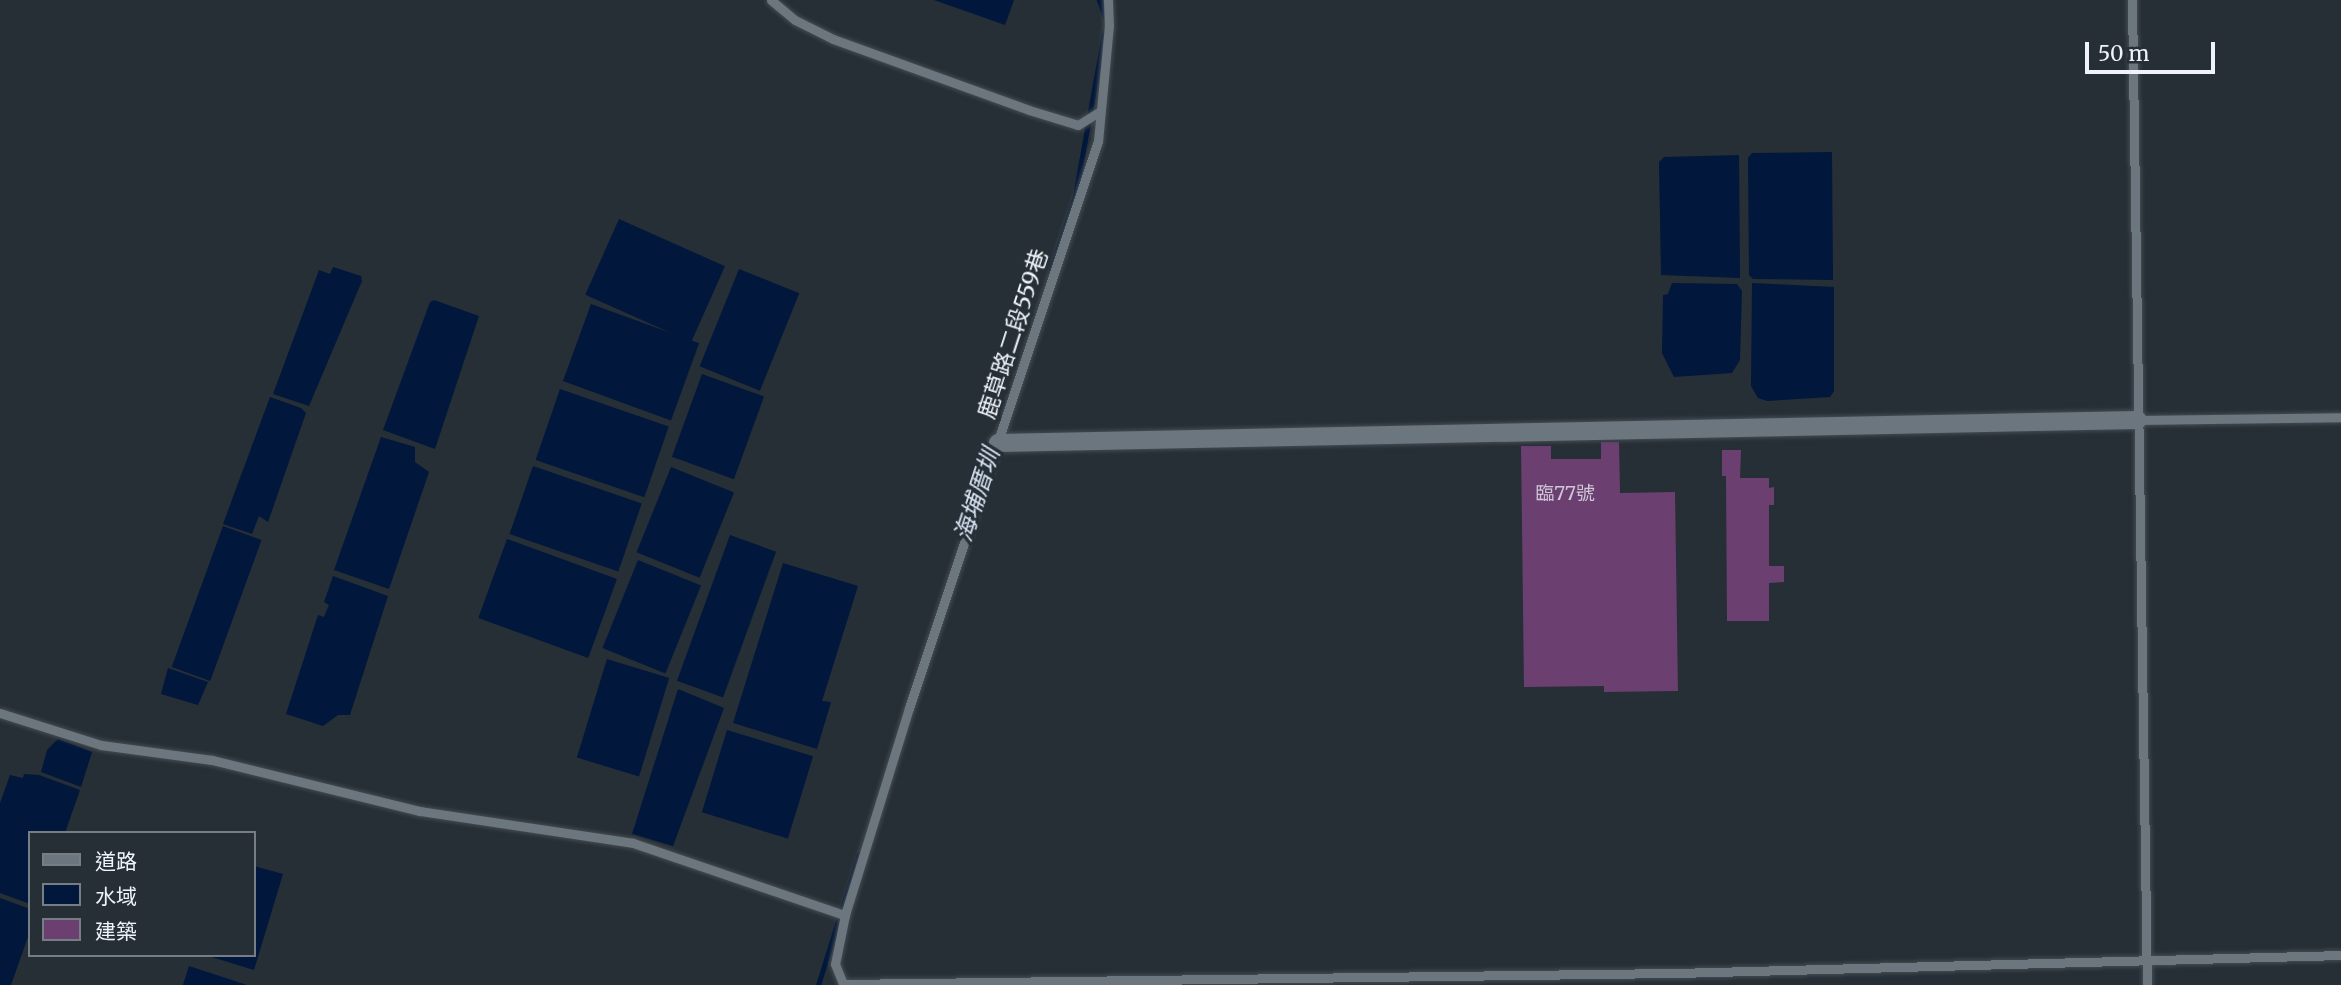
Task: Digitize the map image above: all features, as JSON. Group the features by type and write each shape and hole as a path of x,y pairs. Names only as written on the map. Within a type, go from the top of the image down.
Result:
{"street":[{"path":"998,443 2138,420"}],"lane":[{"path":"771,0 795,20 833,39 1018,106 1078,125 1099,112"},
{"name":"鹿草路二段559巷","path":"1108,0 1109,25 1098,141 909,708 845,915 835,964 844,984 1637,974 2146,962"},
{"path":"2132,0 2147,985"},
{"path":"2138,420 2341,417"},
{"path":"0,713 102,745 212,760 420,811 633,844 845,915"},
{"path":"2146,962 2341,955"}],"water":[{"path":"934,0 1014,0 1005,25"},
{"path":"1832,152 1833,280 1753,279 1749,275 1748,158 1752,153"},
{"path":"1739,155 1740,278 1661,275 1659,162 1664,157"},
{"path":"619,219 725,266 691,342 585,295"},
{"path":"333,267 361,276 362,281 309,406 273,394 319,270 330,274"},
{"path":"739,269 799,293 760,391 700,366"},
{"path":"1672,283 1737,284 1742,291 1740,360 1732,373 1674,377 1662,353 1663,295 1668,294"},
{"path":"1752,283 1834,287 1834,391 1830,397 1767,401 1758,398 1751,386"},
{"path":"434,300 479,316 435,449 383,430 430,302"},
{"path":"591,304 699,343 671,420 563,381"},
{"path":"702,374 764,397 734,479 672,457"},
{"path":"560,389 669,426 644,497 536,460"},
{"path":"270,397 301,408 306,413 268,522 259,516 252,534 223,524"},
{"path":"381,437 415,447 415,462 429,472 389,589 334,570"},
{"path":"533,466 642,503 618,572 510,534"},
{"path":"671,467 734,492 700,578 637,552"},
{"path":"223,526 262,540 210,681 172,667"},
{"path":"730,535 776,552 723,697 677,681"},
{"path":"507,539 617,579 588,658 478,618"},
{"path":"638,560 701,585 665,674 602,648"},
{"path":"783,563 858,586 822,701 831,702 817,749 733,723"},
{"path":"333,576 388,596 350,715 338,715 323,726 286,714 318,615 324,617 329,605 324,602"},
{"path":"607,659 669,678 639,777 577,757"},
{"path":"168,668 208,682 198,705 161,694"},
{"path":"678,689 724,708 673,846 632,834"},
{"path":"727,730 813,756 788,839 702,812"},
{"path":"58,739 92,752 81,787 41,772 47,750"},
{"path":"24,774 39,775 80,790 66,831 28,831 28,903 0,893 0,803 10,775 23,778"},
{"path":"256,867 283,874 254,970 212,957 256,957"},
{"path":"0,898 28,908 28,937 11,985 0,985"},
{"path":"189,966 247,985 183,985"}],"building":[{"path":"1601,442 1619,442 1620,493 1675,492 1678,691 1604,692 1604,686 1524,687 1521,446 1551,446 1551,459 1601,459"},
{"path":"1722,450 1741,450 1740,478 1769,478 1769,488 1774,487 1774,505 1769,505 1769,566 1784,566 1784,582 1769,583 1769,621 1727,621 1726,476 1722,476"}],"waterway":[{"name":"海埔厝圳","path":"1099,0 1106,20"},
{"name":"海埔厝圳","path":"1051,269 1075,196 1104,33"},
{"name":"海埔厝圳","path":"818,985 859,854"}]}
